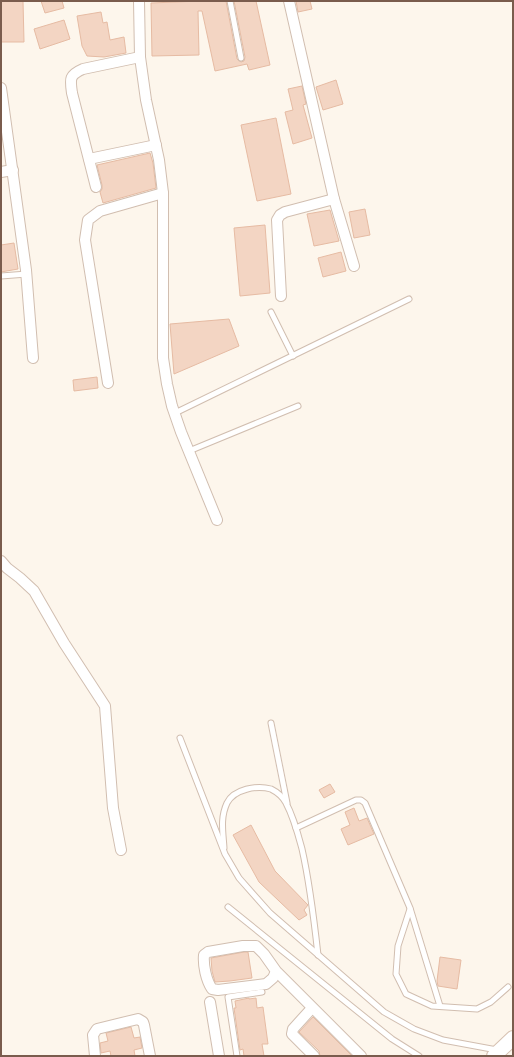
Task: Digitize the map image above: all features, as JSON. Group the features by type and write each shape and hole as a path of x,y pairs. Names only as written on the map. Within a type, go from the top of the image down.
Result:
{"street":[{"path":"139,1 140,57 146,100 159,160 163,193 163,358 167,384 175,414 217,520"},
{"path":"289,1 334,199 354,266"},
{"path":"96,187 72,93 71,76 75,72 83,69 140,57"},
{"path":"1,88 27,274 33,358"},
{"path":"89,159 156,145"},
{"path":"1,172 13,170"},
{"path":"108,383 86,240 88,220 100,211 163,193"},
{"path":"281,296 277,220 280,215 285,212 334,199"},
{"path":"1,561 34,591 64,643 105,706 114,808 122,850"},
{"path":"276,971 273,978 266,984 218,990 212,988 208,984 204,955 208,952 243,946 256,946 264,954 276,971 361,1056"},
{"path":"210,1002 219,1056"},
{"path":"312,1008 293,1028 292,1034 314,1056"},
{"path":"95,1056 93,1035 97,1029 138,1019 143,1022 144,1025 150,1056"},
{"path":"496,1053 513,1038"}],"lane":[{"path":"230,1 241,58"},
{"path":"1,276 27,274"},
{"path":"175,414 409,299"},
{"path":"271,312 293,356"},
{"path":"189,452 298,406"},
{"path":"271,723 288,808"},
{"path":"180,738 225,854 239,878 270,913 318,954 362,995 384,1012 414,1029 442,1040 496,1053"},
{"path":"225,854 222,829 223,814 228,801 238,793 258,788 270,789 279,794 286,802 296,828 307,874 318,954"},
{"path":"296,828 356,800 361,800 366,803 410,908 440,1006"},
{"path":"228,907 392,1039 419,1056"},
{"path":"410,908 398,946 396,974 406,994 432,1006 477,1009 491,1002 508,987"},
{"path":"236,1056 228,997 262,992"}],"building":[{"path":"1,1 23,1 24,42 1,42"},
{"path":"41,1 62,1 64,8 45,13"},
{"path":"226,1 237,59 241,62 244,61 245,57 234,1 256,1 270,65 249,70 247,64 215,71 202,11 198,11 199,55 152,56 151,3"},
{"path":"296,1 310,1 312,9 298,12"},
{"path":"101,12 103,23 107,22 110,40 124,37 126,53 104,57 87,56 82,46 77,16"},
{"path":"64,20 70,39 40,49 34,29"},
{"path":"336,80 343,104 323,110 316,87"},
{"path":"302,86 306,104 303,105 312,138 293,144 285,112 293,110 288,89"},
{"path":"276,118 291,194 257,201 241,125"},
{"path":"150,153 153,163 156,188 103,203 100,192 102,185 97,165"},
{"path":"365,209 370,235 354,238 349,212"},
{"path":"330,210 339,241 314,246 307,214"},
{"path":"265,225 270,293 240,296 234,228"},
{"path":"14,243 18,269 1,272 1,245"},
{"path":"341,252 346,271 323,277 318,258"},
{"path":"229,319 239,346 174,374 170,324"},
{"path":"97,377 98,388 74,391 73,380"},
{"path":"330,784 335,792 324,798 319,790"},
{"path":"354,808 359,821 367,818 374,834 348,845 341,829 350,825 345,812"},
{"path":"251,825 275,871 308,905 304,910 307,915 299,920 259,882 233,835"},
{"path":"248,952 252,978 215,982 211,958"},
{"path":"440,957 461,960 457,989 438,986 437,981"},
{"path":"256,998 257,1008 263,1007 268,1044 262,1044 264,1056 244,1056 243,1049 240,1050 234,1008 236,1008 235,1001"},
{"path":"313,1017 352,1056 320,1056 319,1051 299,1032"},
{"path":"131,1027 134,1038 140,1037 142,1048 134,1050 135,1056 111,1056 110,1051 101,1053 100,1043 108,1041 106,1033"}]}
